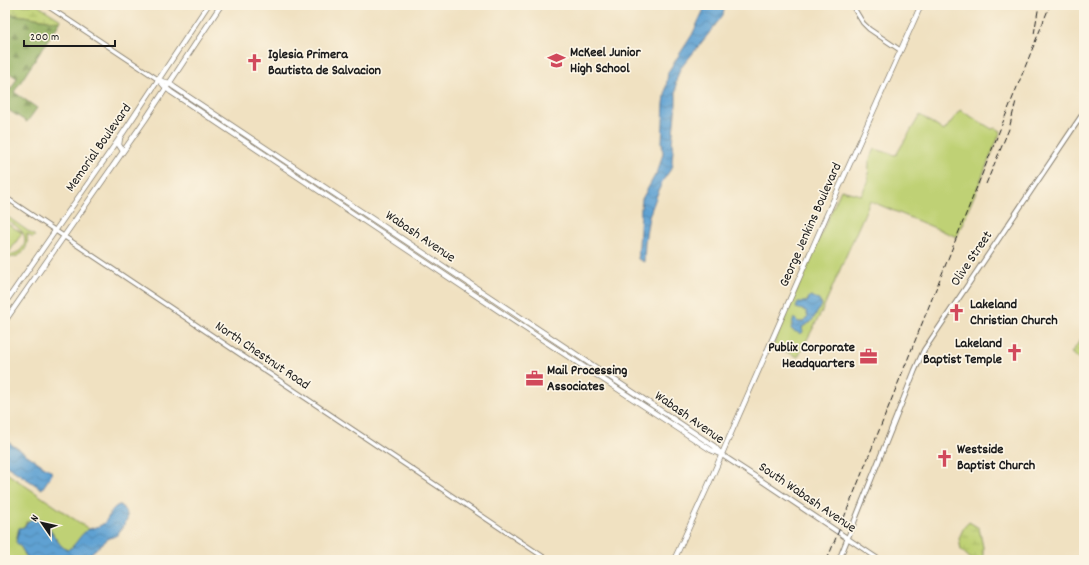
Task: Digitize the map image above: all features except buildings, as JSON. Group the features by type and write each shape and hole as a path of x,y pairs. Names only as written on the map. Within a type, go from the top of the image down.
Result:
{"main road":[{"name":"Memorial Boulevard","path":"5,303 121,136 208,5"},
{"name":"Memorial Boulevard","path":"5,321 189,55 221,5"},
{"name":"George Jenkins Boulevard","path":"674,560 921,5"},
{"name":"Wabash Avenue","path":"159,80 169,84 651,404 714,446 722,455"},
{"name":"Wabash Avenue","path":"159,80 166,88 648,409 711,450 722,455"},
{"name":"Olive Street","path":"839,560 924,350 1084,112"},
{"path":"121,136 120,145 123,151"},
{"path":"648,409 651,404"},
{"name":"South Wabash Avenue","path":"722,455 847,538"}],"street":[{"path":"46,5 159,80"},
{"path":"852,5 863,23 869,29 900,50"},
{"name":"North Chestnut Road","path":"5,197 548,560"},
{"name":"South Wabash Avenue","path":"847,538 880,560"}],"green space":[{"path":"5,5 37,5 61,20 60,22 12,14 5,20"},
{"path":"12,14 60,22 14,92 37,108 27,122 5,108 5,86 11,89 17,78 5,70 5,20"},
{"path":"960,110 992,129 995,128 1001,131 957,237 870,201 822,311 798,357 773,346 806,267 841,190 861,195 868,182 869,161 875,149 896,155 920,115 944,131","holes":["808,299 820,302 822,305 811,322 802,327 802,329 795,319 798,322 803,322 808,317 806,311 798,308"]},
{"path":"5,215 35,236 33,238 27,234 28,239 25,249 15,257 5,257 5,254 14,254 21,250 24,246 25,238 23,233 15,225 5,219"},
{"path":"5,222 22,233 8,254 5,251"},
{"path":"1084,335 1084,363 1071,353"},
{"path":"5,472 89,529 68,550 62,547 42,520 26,522 24,527 19,528 17,538 27,560 5,560"},
{"path":"969,522 979,528 983,547 983,560 972,560 961,550 959,538 964,527"}],"water":[{"path":"706,5 725,5 723,15 680,69 676,81 676,104 672,143 673,166 662,182 649,216 644,262 638,259 642,199 659,168 663,153 662,142 664,104 668,72 692,35"},
{"path":"811,296 818,299 822,305 811,322 802,327 803,332 801,334 792,330 791,328 794,318 798,322 803,322 808,317 806,311 796,308 798,302 806,302"},
{"path":"5,440 51,471 52,474 42,489 5,465"},
{"path":"121,505 127,514 127,520 117,535 108,539 91,553 90,556 93,560 27,560 22,549 16,542 19,528 24,527 30,520 39,519 47,526 61,545 68,550 86,531 103,524 114,508"}],"railway":[{"path":"1034,34 1039,5"},
{"path":"827,560 1050,5"},
{"path":"986,184 1009,129 1016,101"}],"place":[{"name":"McKeel Junior High School","path":"557,61"},
{"name":"Iglesia Primera Bautista de Salvacion","path":"255,63"},
{"name":"Lakeland Christian Church","path":"957,313"},
{"name":"Lakeland Baptist Temple","path":"1015,352"},
{"name":"Publix Corporate Headquarters","path":"868,356"},
{"name":"Mail Processing Associates","path":"534,379"},
{"name":"Westside Baptist Church","path":"944,458"}]}
